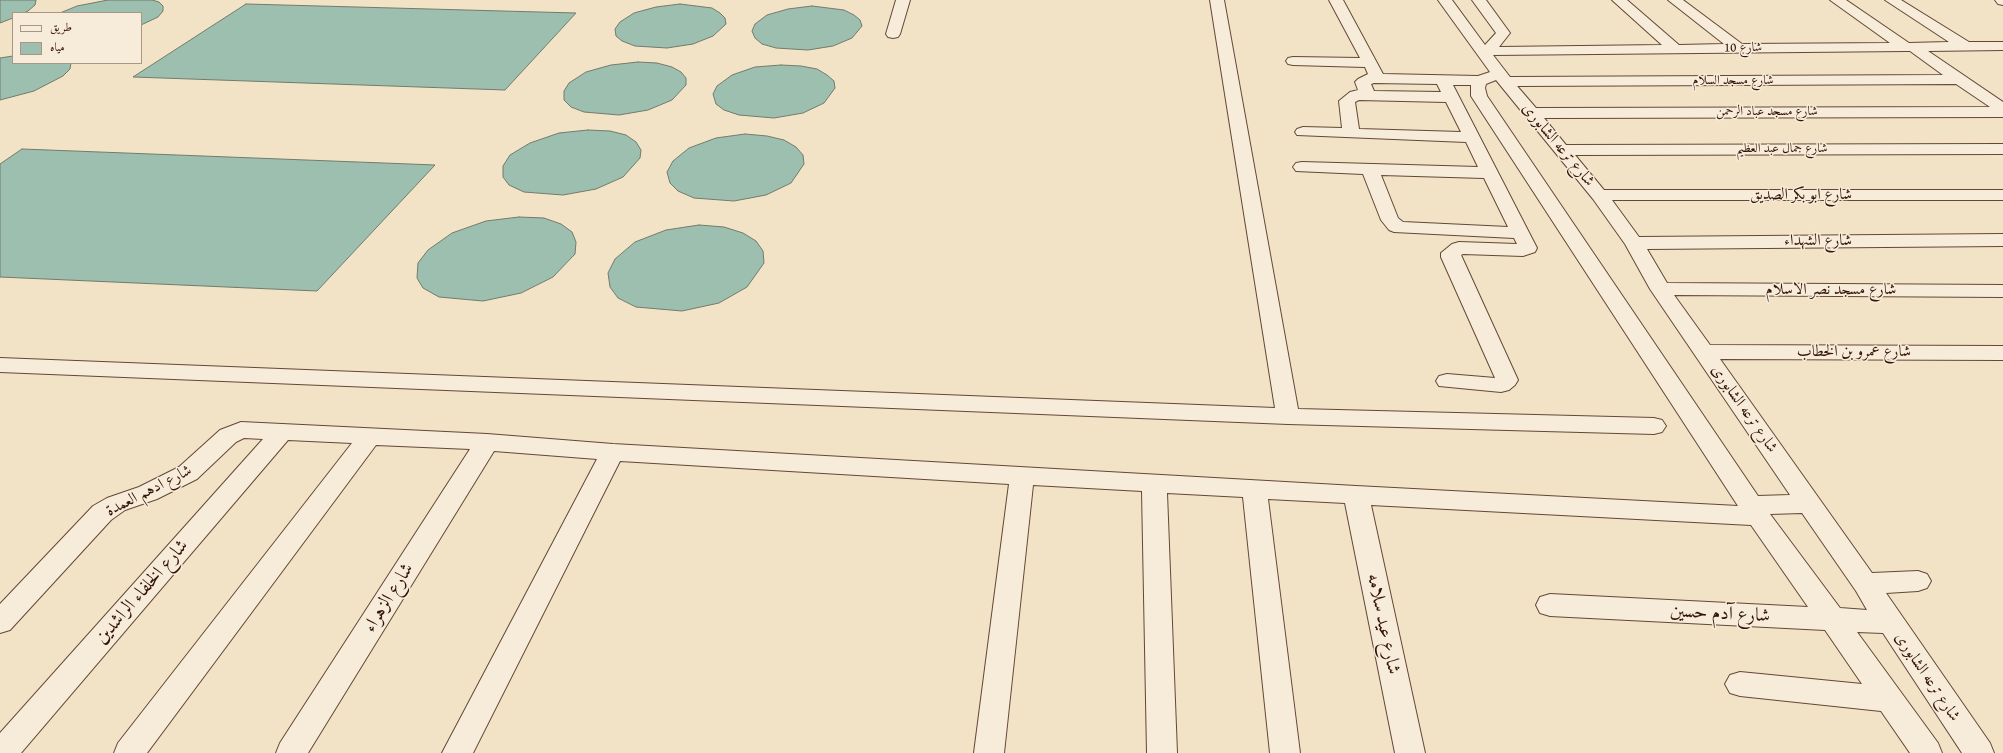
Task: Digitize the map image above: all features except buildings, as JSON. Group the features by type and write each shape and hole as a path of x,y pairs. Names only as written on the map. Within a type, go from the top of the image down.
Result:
{"street":[{"path":"893,34 903,0"},
{"path":"1218,0 1288,416"},
{"name":"شارع ترعه الشابورى","path":"1445,0 1485,51 1495,79 1531,113 1599,195 1634,243 1660,289 1810,504 1979,753"},
{"path":"1479,0 1503,33 1485,51"},
{"path":"1619,0 1675,49"},
{"path":"1675,0 1738,48"},
{"path":"1837,0 1960,79 2003,109"},
{"path":"1892,0 1965,46"},
{"path":"1337,3 1378,78 1363,82 1367,94"},
{"name":"شارع 10","path":"1485,51 2003,46"},
{"path":"1293,61 1370,63"},
{"name":"شارع مسجد السلام","path":"1378,78 1443,80 1960,79"},
{"name":"شارع ترعه الشابورى","path":"1495,79 1476,88 1479,96 1754,510 1927,753"},
{"path":"1443,80 1528,247 1527,250 1459,248 1451,253 1451,257 1507,380 1501,385 1447,381"},
{"path":"1351,133 1347,101 1355,95 1367,94 1452,97"},
{"name":"شارع مسجد عباد الرحمن","path":"1531,113 2003,112"},
{"path":"1303,132 1472,137"},
{"name":"شارع جمال عبد العظيم","path":"1562,150 2003,148"},
{"path":"1302,167 1491,173"},
{"path":"1370,169 1390,220 1396,226 1401,228 1521,233"},
{"name":"شارع ابو بكر الصديق","path":"1599,195 2003,195"},
{"name":"شارع الشهداء","path":"1634,243 2003,240"},
{"name":"شارع مسجد نصر الاسلام","path":"1660,289 2003,291"},
{"name":"شارع عمرو بن الخطاب","path":"1704,352 2003,353"},
{"path":"0,365 1288,416 1654,426"},
{"name":"شارع ادهم العمدة","path":"0,622 102,513 116,504 148,493 188,472 204,460 234,432 241,430 282,432"},
{"path":"282,432 487,442 613,452 1356,495 1754,510 1810,504"},
{"name":"شارع الخلفاء الراشدين","path":"2,753 282,432"},
{"path":"129,753 370,436"},
{"name":"شارع الزهراء","path":"291,753 487,442"},
{"path":"457,753 613,452"},
{"path":"989,753 1022,476"},
{"path":"1154,483 1162,753"},
{"path":"1254,489 1285,753"},
{"name":"شارع عيد سلامه","path":"1356,495 1410,753"},
{"path":"1865,584 1918,581"},
{"name":"شارع آدم حسين","path":"1550,605 1890,622"},
{"path":"1740,684 1890,699"}],"water":[{"path":"0,0 36,0 35,5 28,11 12,12 12,18 0,23"},
{"path":"108,0 152,0 159,2 163,6 163,11 158,17 142,25 142,12 62,12 77,6"},
{"path":"246,4 576,13 505,90 133,77"},
{"path":"680,4 712,8 725,18 726,24 713,36 693,44 667,48 635,46 622,41 616,36 615,29 620,22 634,13 656,7"},
{"path":"812,6 844,10 860,20 862,26 852,38 833,46 808,50 776,48 762,44 755,38 752,31 755,24 767,15 788,9"},
{"path":"12,56 12,64 71,64 70,69 63,76 34,91 0,100 0,58"},
{"path":"638,62 657,63 672,67 681,72 686,78 686,85 672,100 648,110 619,115 584,112 571,107 564,100 564,91 569,83 586,72 611,65"},
{"path":"781,65 801,66 817,69 834,81 835,88 824,103 803,113 774,118 739,115 724,110 716,104 713,94 717,86 732,75 755,67"},
{"path":"588,130 610,131 626,135 636,142 641,150 640,158 623,177 596,189 563,195 524,192 509,185 503,177 503,166 510,155 530,143 559,133"},
{"path":"745,134 767,136 784,140 796,147 803,155 804,164 791,183 766,195 734,201 694,198 678,191 670,183 667,172 673,161 689,148 716,138"},
{"path":"22,149 435,165 317,291 0,277 0,164"},
{"path":"519,217 544,218 561,224 572,232 576,242 575,254 553,277 521,293 483,301 439,297 423,288 417,278 418,263 428,250 452,233 486,221"},
{"path":"699,225 724,227 743,233 756,241 763,251 764,263 747,287 719,303 682,311 636,307 618,298 610,287 608,273 615,259 635,242 666,230"}]}
